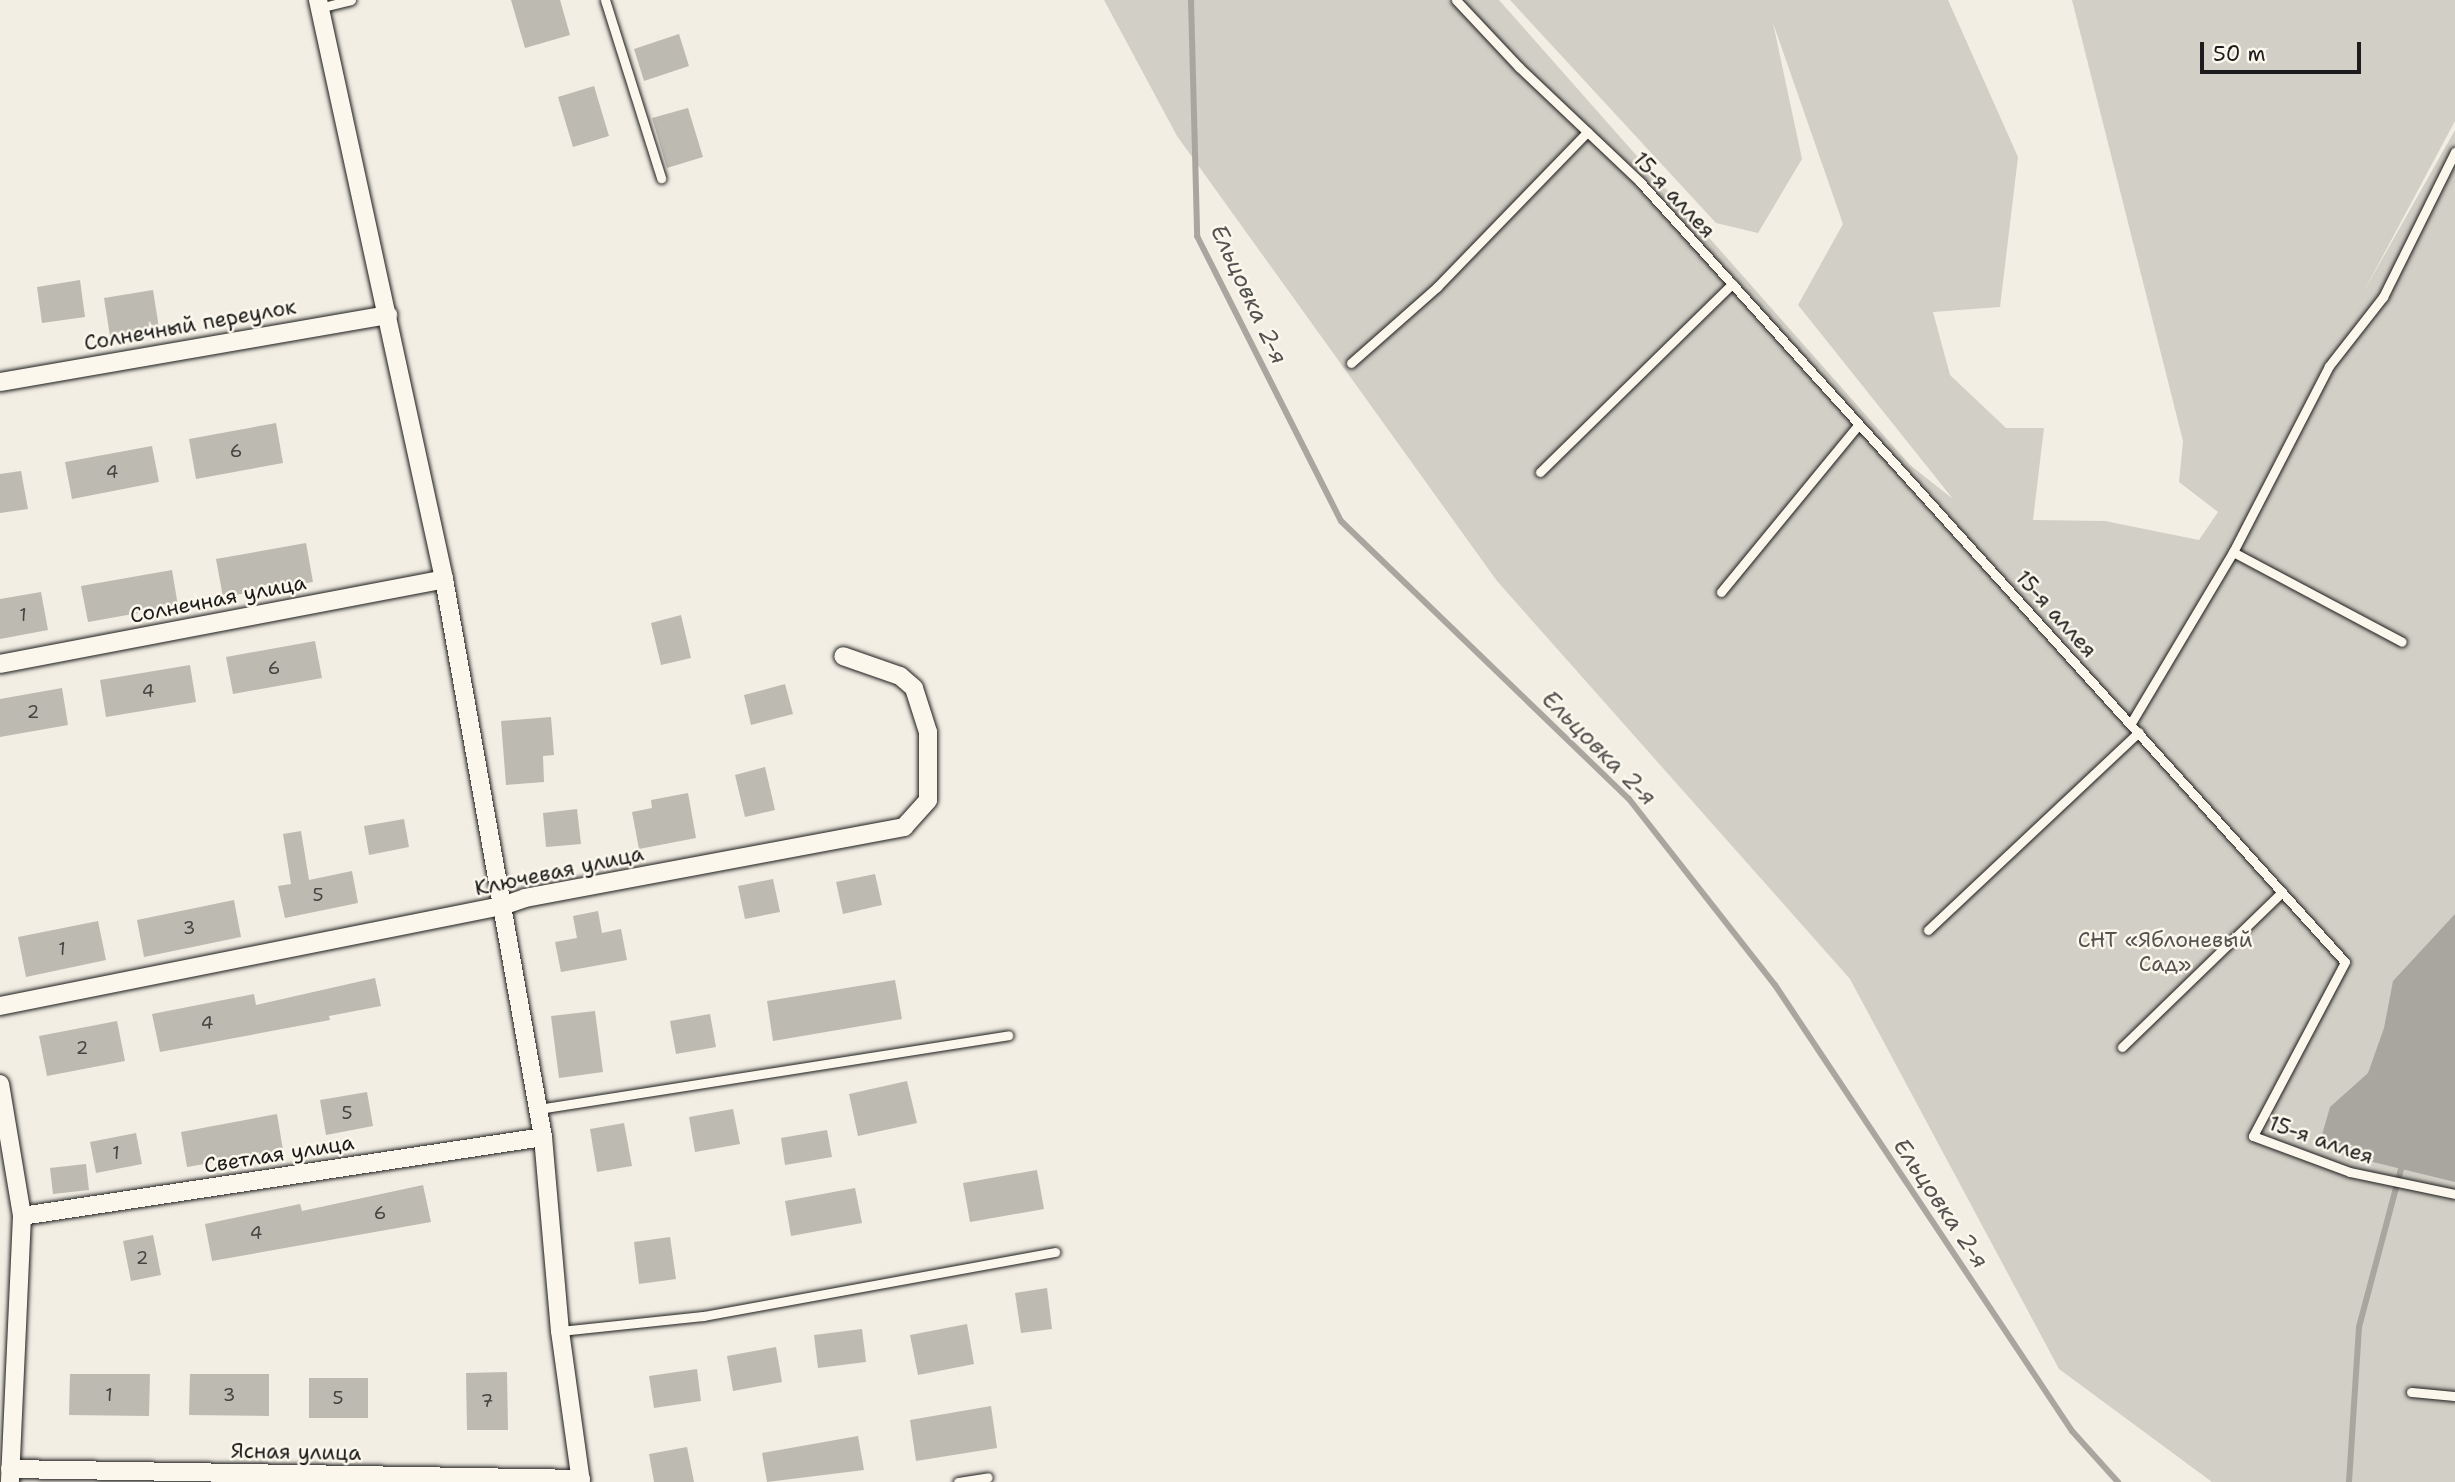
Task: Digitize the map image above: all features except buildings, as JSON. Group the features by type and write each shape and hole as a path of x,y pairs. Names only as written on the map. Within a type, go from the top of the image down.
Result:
{"street":[{"path":"319,4 444,579 543,1137 560,1331 581,1481"},
{"name":"Солнечный переулок","path":"0,382 388,315"},
{"name":"Солнечная улица","path":"0,664 444,579"},
{"name":"Ключевая улица","path":"0,1006 502,906 525,898 904,827 928,800 928,732 914,688 900,676 844,656"},
{"path":"0,1084 22,1216 10,1476"},
{"name":"Светлая улица","path":"22,1216 543,1137"},
{"name":"Ясная улица","path":"10,1476 581,1481"}],"lane":[{"path":"319,4 351,0"},
{"path":"606,0 661,177"},
{"name":"15-я аллея","path":"1456,0 1640,182 2345,962 2253,1136 2350,1172 2455,1194"},
{"path":"1351,363 1437,287 1587,132"},
{"path":"2131,723 2233,552 2329,366 2383,297 2455,152"},
{"path":"1540,472 1732,284"},
{"path":"1721,592 1858,425"},
{"path":"2233,552 2402,642"},
{"path":"1928,930 2139,732"},
{"path":"2123,1047 2282,892"},
{"path":"538,1109 1007,1035"},
{"path":"560,1331 703,1316 1055,1252"},
{"path":"2411,1392 2455,1396"},
{"path":"958,1482 988,1477"}],"green space":[{"name":"СНТ «Яблоневый Сад»","path":"1104,0 1499,0 1910,465 1953,499 1798,305 1843,224 1773,23 1802,159 1758,233 1716,223 1510,0 1948,0 2018,157 2000,307 1933,312 1950,375 2006,428 2044,428 2033,520 2105,521 2199,540 2218,512 2179,482 2183,441 2072,0 2455,0 2455,121 2363,293 2455,130 2455,1482 2212,1482 2059,1369 1850,979 1497,581 1177,136"}],"shaded area":[{"path":"2455,914 2455,1182 2344,1155 2322,1135 2330,1107 2368,1073 2384,1028 2393,981"}],"waterway":[{"name":"Ельцовка 2-я","path":"1191,0 1197,236 1341,521 1629,799 1775,985 2072,1431 2118,1482"},
{"path":"2349,1482 2359,1327 2401,1169"}]}
